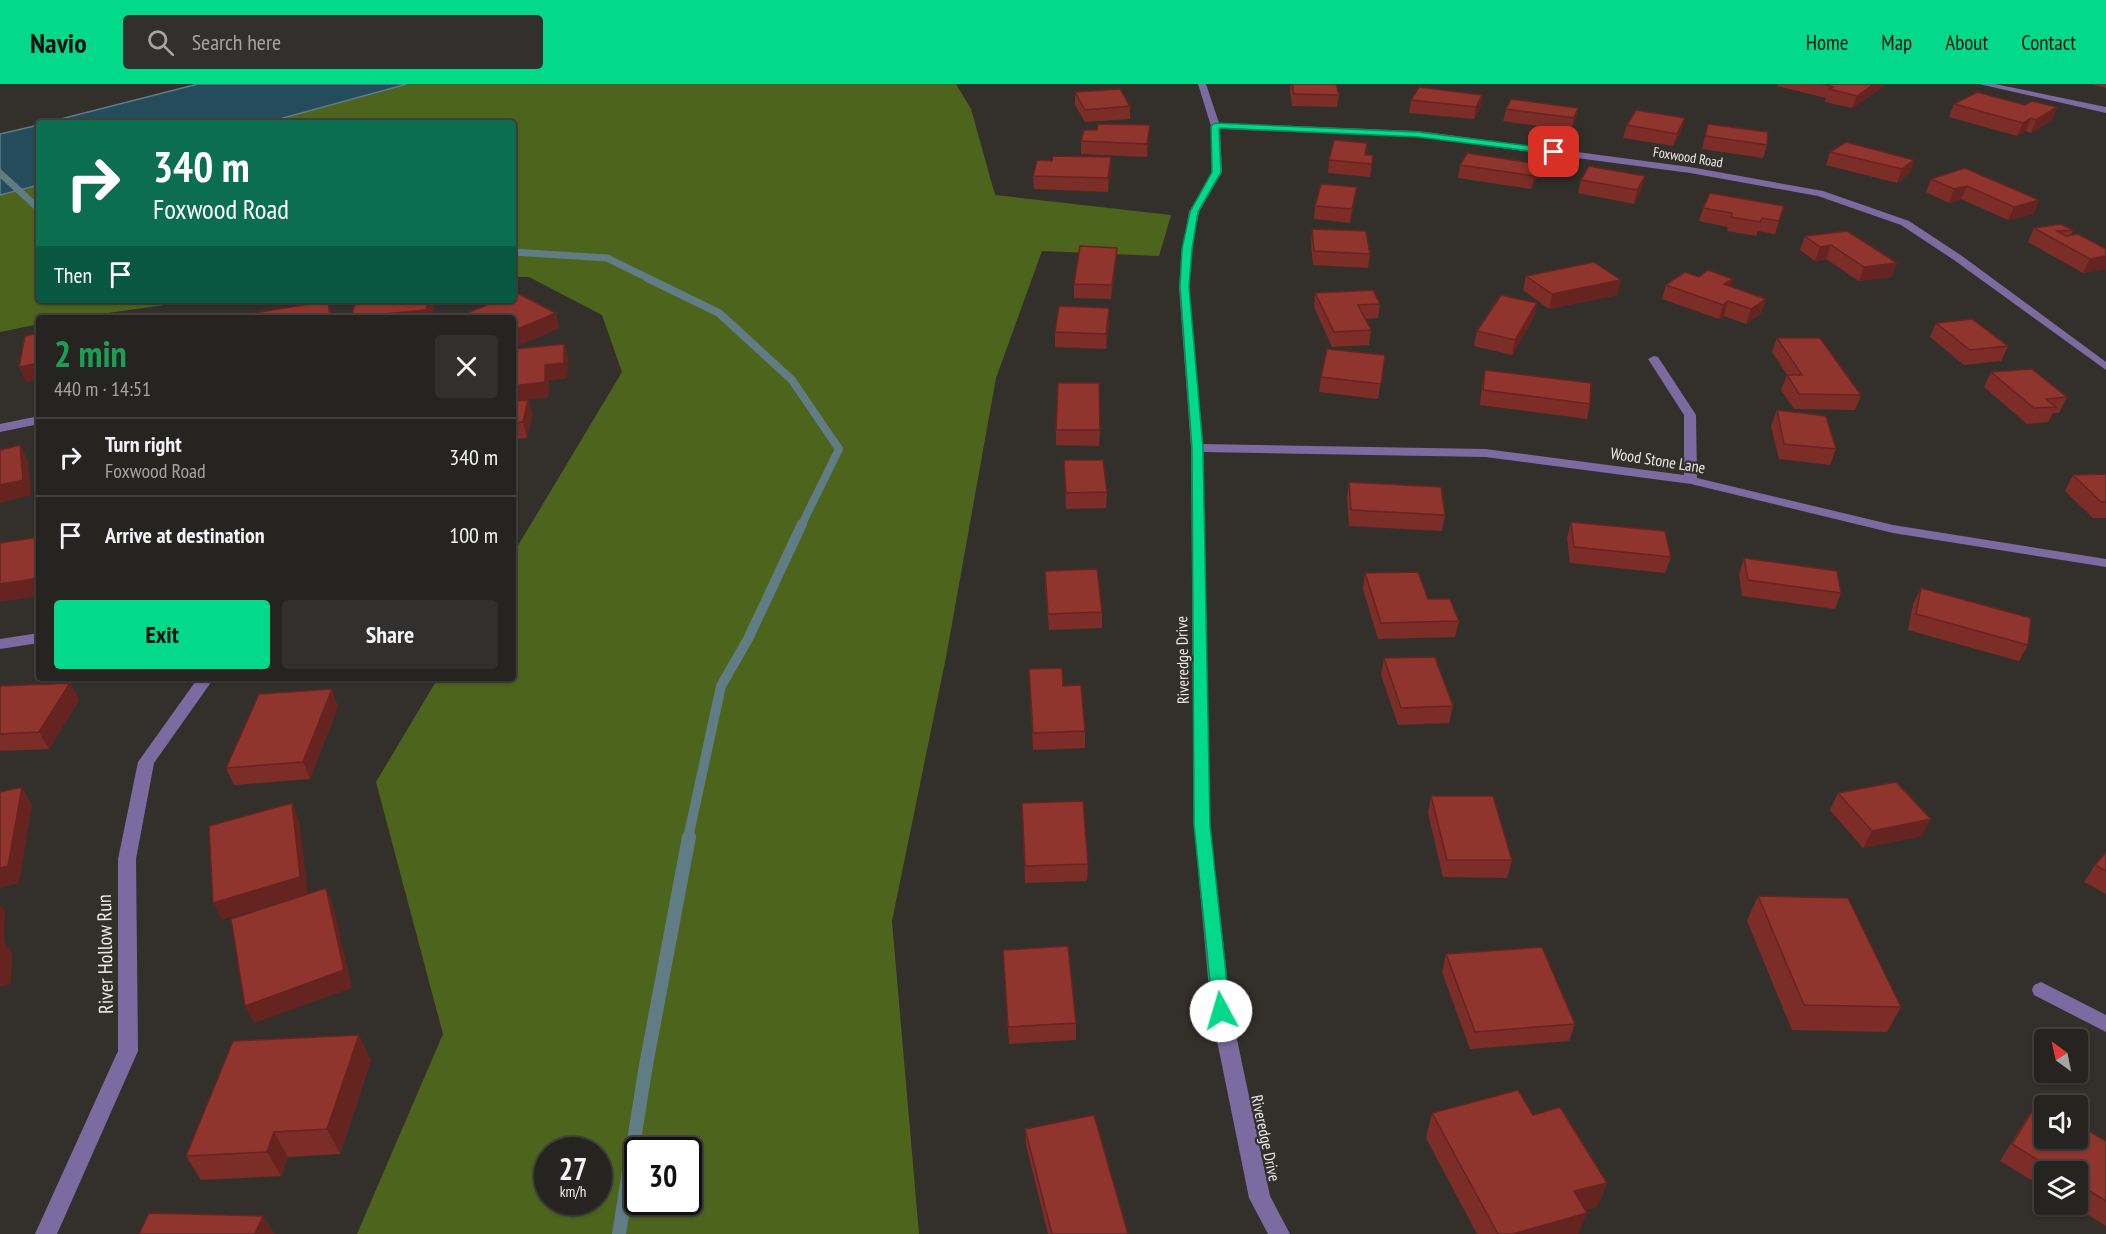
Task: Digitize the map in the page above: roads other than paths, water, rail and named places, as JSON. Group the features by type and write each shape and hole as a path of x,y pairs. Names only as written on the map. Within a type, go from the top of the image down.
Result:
{"street":[{"name":"Riveredge Drive","path":"1202,84 1215,126 1216,172 1194,212 1187,249 1184,287 1197,448 1202,825 1221,1011 1260,1198 1280,1234"},
{"path":"1983,84 2106,110"},
{"name":"Foxwood Road","path":"1215,126 1418,134 1690,170 1820,193 1905,223 1958,258 2106,367"},
{"path":"1654,359 1690,415 1691,480"},
{"path":"0,428 36,421"},
{"name":"Wood Stone Lane","path":"1197,448 1485,453 1691,480 1893,529 2106,563"},
{"path":"0,644 36,638"},
{"name":"River Hollow Run","path":"46,1234 128,1051 126,859 146,762 204,681"},
{"path":"2041,990 2106,1024"}],"water":[{"path":"198,84 407,84 276,120 57,120"},
{"path":"36,126 36,186 0,195 0,134"}],"waterway":[{"path":"0,173 36,206"},
{"path":"516,252 607,258 650,279"},
{"path":"647,278 719,313 792,380 839,449 801,526"},
{"path":"688,838 721,686 748,639 802,524"},
{"path":"619,1234 646,1065 689,837"}]}
